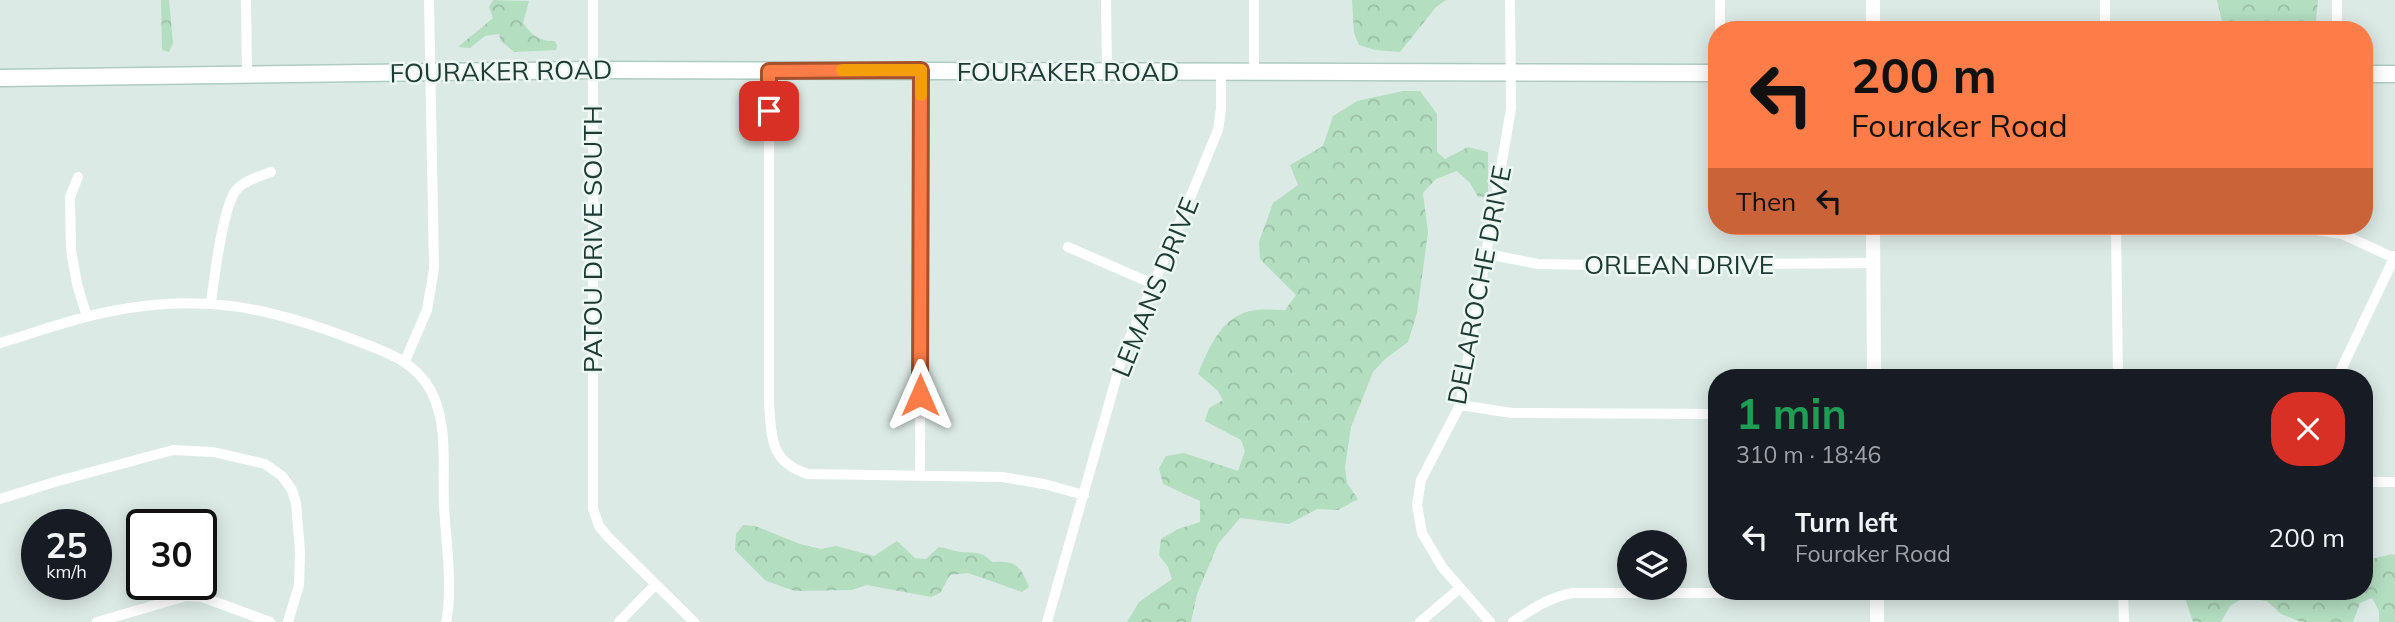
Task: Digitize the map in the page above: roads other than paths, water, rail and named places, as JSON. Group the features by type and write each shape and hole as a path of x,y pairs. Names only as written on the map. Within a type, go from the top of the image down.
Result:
{"main road":[{"name":"FOURAKER ROAD","path":"0,78 593,70 1708,73"},
{"path":"2373,74 2395,74"}],"street":[{"path":"246,0 247,74"},
{"path":"405,361 427,310 434,269 429,0"},
{"name":"PATOU DRIVE SOUTH","path":"593,0 593,509 599,526 694,622"},
{"path":"1106,0 1107,71"},
{"path":"1254,0 1254,73"},
{"name":"DELAROCHE DRIVE","path":"1490,622 1442,567 1422,533 1417,505 1424,472 1460,405 1511,108 1510,0"},
{"path":"1720,0 1720,21"},
{"path":"1873,0 1873,21"},
{"path":"2105,0 2105,21"},
{"path":"2337,0 2337,21"},
{"path":"920,475 921,70"},
{"path":"769,71 769,404 772,443 786,463 808,474 1002,477 1044,484 1084,495"},
{"name":"LEMANS DRIVE","path":"1047,622 1124,351 1218,130 1221,72"},
{"path":"211,303 229,206 235,191 242,184 271,172"},
{"path":"78,177 70,197 71,250 86,317"},
{"path":"1873,235 1874,369"},
{"path":"2116,235 2118,369"},
{"path":"2341,369 2395,257 2344,235"},
{"path":"1068,247 1153,284"},
{"name":"ORLEAN DRIVE","path":"1487,254 1538,264 1561,265 1873,264"},
{"path":"0,344 86,317 146,306 211,303 276,313 405,361 431,392 442,423 446,622"},
{"path":"1460,405 1512,413 1708,414"},
{"path":"0,499 173,450 213,452 265,464 282,476 292,490 296,503 300,552 299,585 288,622"},
{"path":"2373,482 2395,482"},
{"path":"619,622 655,585"},
{"path":"1420,622 1460,588"},
{"path":"1513,622 1553,597 1573,593 1708,593"},
{"path":"97,622 194,596 270,622"},
{"path":"1877,600 1877,622"},
{"path":"2123,600 2123,622"}]}
